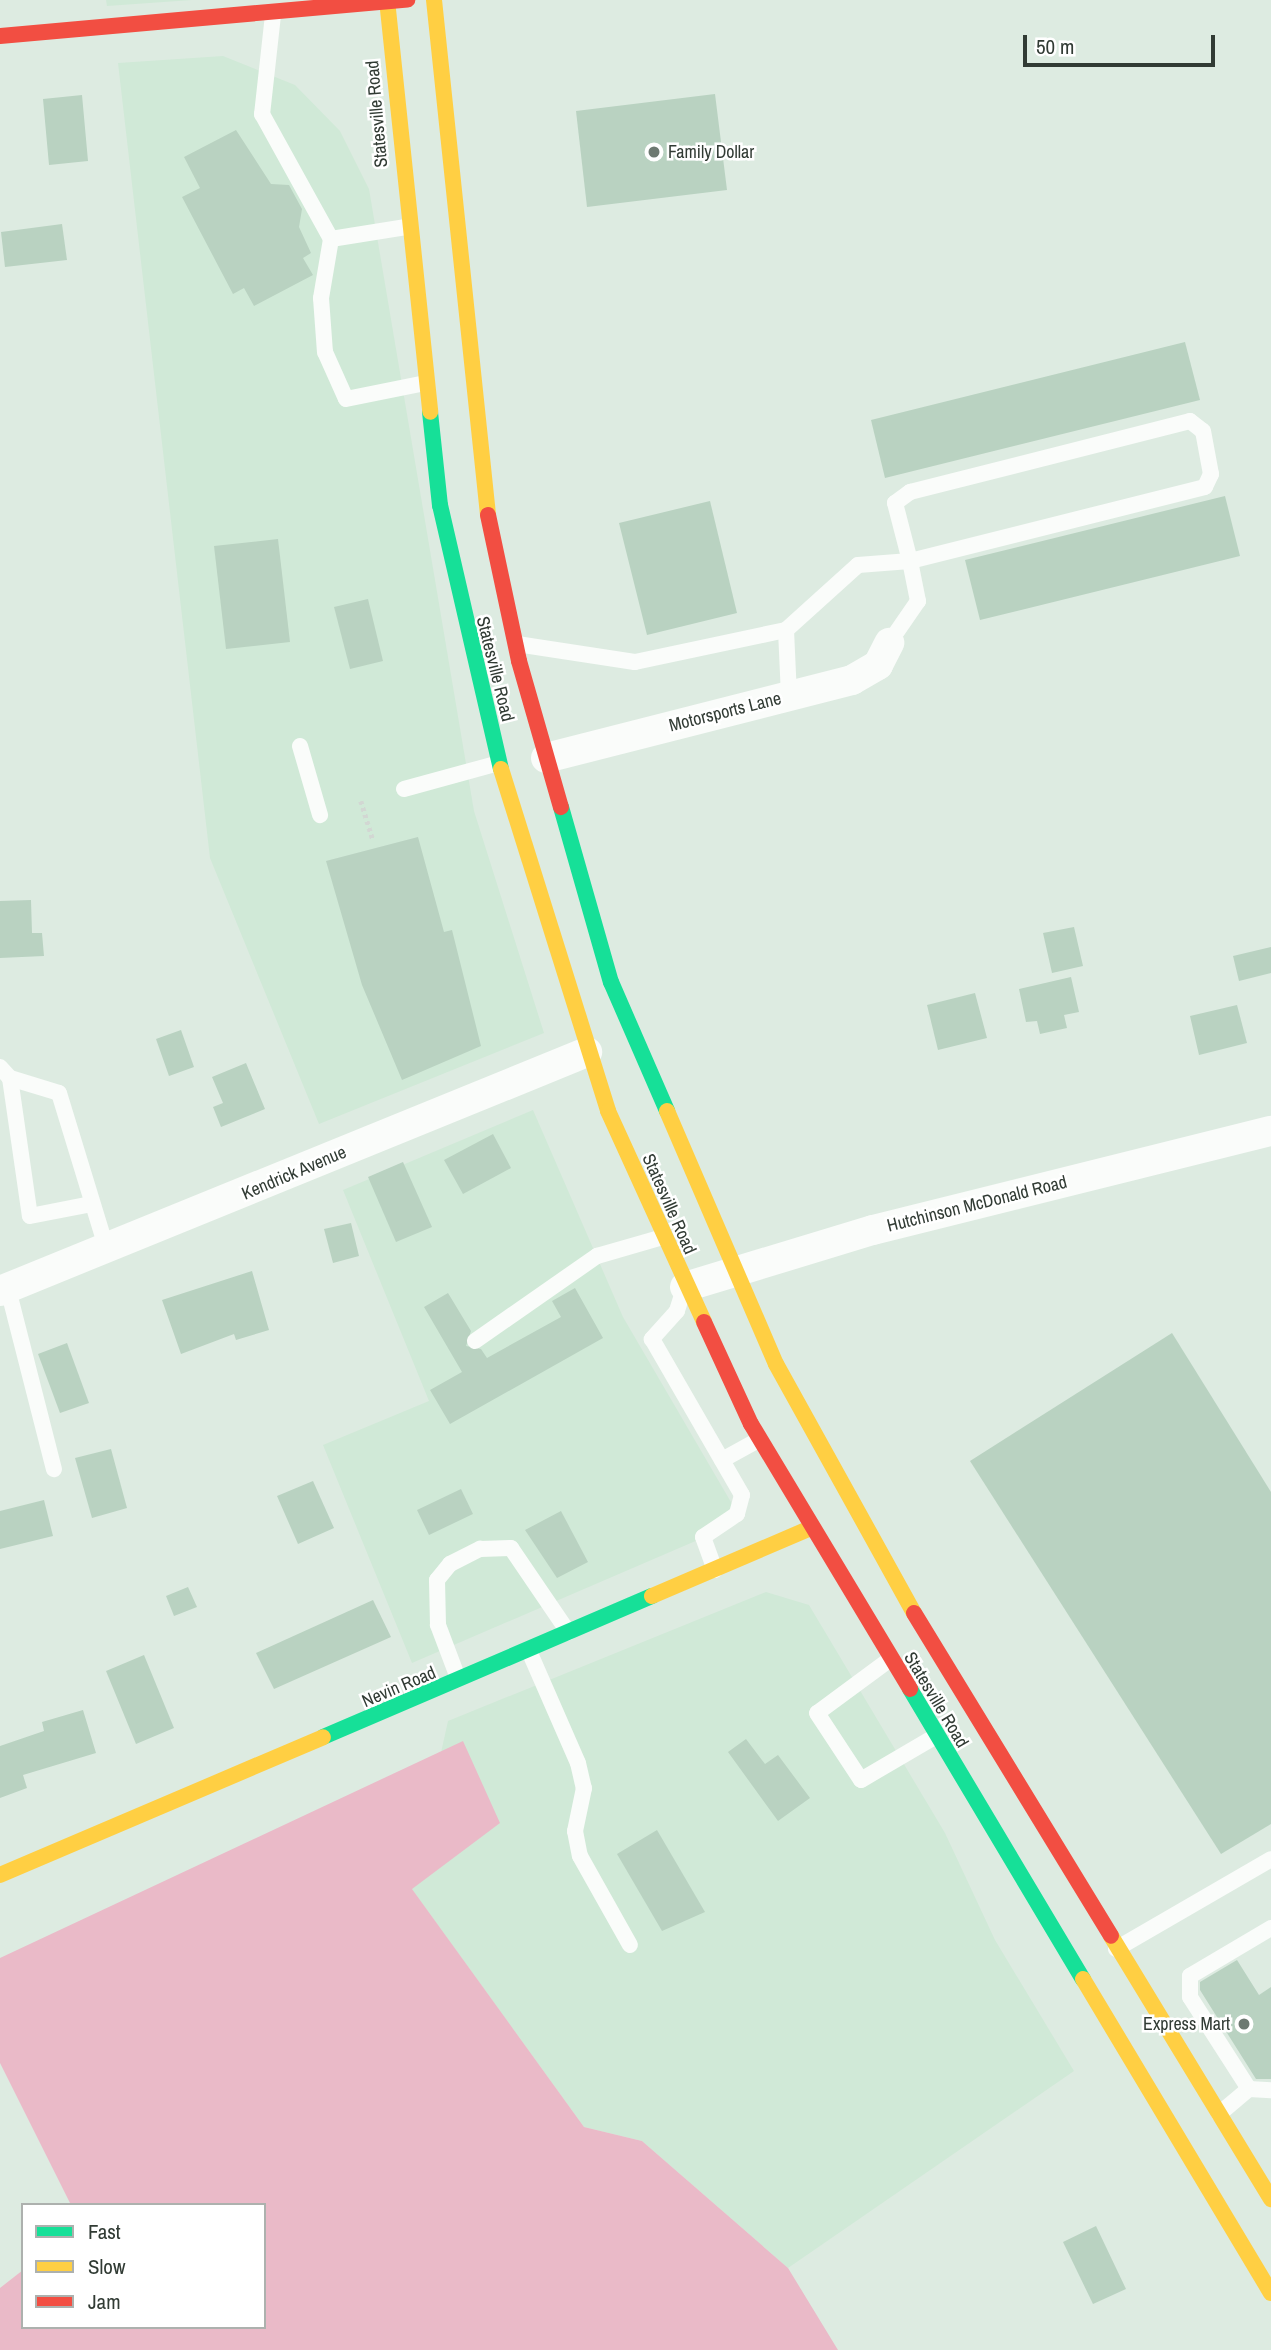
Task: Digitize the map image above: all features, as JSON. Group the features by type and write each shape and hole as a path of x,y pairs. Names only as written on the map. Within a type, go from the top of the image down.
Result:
{"main road":[{"path":"0,36 273,15 407,0"},
{"name":"Statesville Road","path":"435,0 480,479 515,643 611,982 776,1364 875,1548 1116,1949 1271,2199"},
{"name":"Statesville Road","path":"387,1 406,227 440,505 499,763 587,1052 685,1287 760,1439 889,1660 1271,2293"},
{"name":"Nevin Road","path":"0,1875 459,1682 811,1528"}],"street":[{"name":"Motorsports Lane","path":"546,758 852,680 878,665 889,643"},
{"name":"Kendrick Avenue","path":"4,1290 587,1052"},
{"name":"Hutchinson McDonald Road","path":"685,1287 733,1269 1271,1131"}],"lane":[{"path":"273,15 262,114 331,239 321,298 326,352 346,398 425,383"},
{"path":"331,239 406,227"},
{"path":"515,643 635,662 786,630 858,565 910,561 1205,487 1211,474 1203,431 1189,421 910,492 895,503 910,561 918,601 889,643"},
{"path":"786,630 789,696"},
{"path":"300,746 320,815"},
{"path":"404,789 499,763"},
{"path":"5,1072 59,1093 107,1250"},
{"path":"5,1072 30,1216 91,1204"},
{"path":"475,1341 597,1256 663,1237"},
{"path":"685,1287 677,1311 652,1339 723,1461 743,1507 703,1537 715,1571"},
{"path":"4,1290 54,1469"},
{"path":"723,1461 760,1439"},
{"path":"459,1682 438,1625 437,1580 450,1564 480,1549 511,1548 569,1634"},
{"path":"529,1651 579,1762 584,1788 575,1831 580,1856 630,1945"},
{"path":"889,1660 817,1713 861,1780 936,1736"},
{"path":"1116,1949 1271,1859"},
{"path":"1249,2090 1190,1997 1190,1976 1271,1928"},
{"path":"1158,2018 1190,1997"},
{"path":"1217,2115 1249,2090 1271,2090"}],"path":[{"path":"361,801 373,840"}],"shaded area":[{"path":"106,0 192,0 107,6"},
{"path":"223,56 295,85 340,131 369,189 474,811 544,1033 319,1124 210,858 118,63"},
{"path":"533,1110 623,1317 742,1521 412,1663 323,1445 429,1401 343,1190"},
{"path":"766,1592 809,1605 945,1833 995,1940 1074,2071 788,2268 642,2141 584,2127 411,1888 448,1721"},
{"path":"463,1741 500,1823 412,1889 584,2127 642,2141 788,2268 838,2350 0,2350 0,2288 21,2272 21,2329 266,2329 266,2203 70,2203 0,2063 0,1958"}],"building":[{"path":"715,94 727,190 587,207 576,111"},
{"path":"82,95 88,161 49,165 43,99"},
{"path":"236,130 271,184 289,185 302,209 299,227 311,253 303,258 313,275 254,306 244,288 233,294 182,197 200,188 184,157"},
{"path":"62,224 67,260 5,267 1,232"},
{"path":"1185,342 1200,400 885,478 871,420"},
{"path":"1225,496 1240,556 980,620 965,560"},
{"path":"710,501 737,613 647,635 619,523"},
{"path":"278,539 290,642 226,649 214,546"},
{"path":"368,599 383,661 350,669 334,607"},
{"path":"418,837 444,932 452,930 481,1046 402,1080 362,985 326,861"},
{"path":"31,900 32,933 42,933 44,956 0,958 0,901"},
{"path":"1074,927 1083,966 1052,973 1043,933"},
{"path":"1271,947 1271,973 1239,981 1233,956"},
{"path":"1071,977 1079,1012 1064,1015 1067,1028 1040,1034 1037,1021 1026,1022 1019,989"},
{"path":"975,993 987,1038 938,1050 927,1005"},
{"path":"1237,1005 1247,1043 1199,1055 1190,1016"},
{"path":"181,1030 194,1067 169,1076 156,1039"},
{"path":"246,1063 265,1109 221,1127 213,1107 223,1103 212,1077"},
{"path":"493,1134 511,1168 463,1194 444,1160"},
{"path":"403,1162 432,1227 396,1242 368,1177"},
{"path":"351,1223 359,1256 333,1263 324,1229"},
{"path":"252,1271 269,1330 236,1340 234,1334 181,1354 162,1300"},
{"path":"575,1288 603,1338 450,1424 430,1390 462,1372 424,1307 448,1293 471,1331 466,1346 481,1349 487,1358 561,1317 552,1301"},
{"path":"1172,1333 1271,1492 1271,1824 1221,1854 970,1461"},
{"path":"67,1343 89,1403 60,1413 38,1354"},
{"path":"111,1449 127,1508 92,1518 75,1458"},
{"path":"313,1481 334,1528 298,1544 277,1496"},
{"path":"461,1489 473,1514 429,1535 417,1510"},
{"path":"44,1500 53,1536 0,1549 0,1511"},
{"path":"561,1511 588,1562 557,1578 525,1530"},
{"path":"188,1587 197,1607 174,1616 166,1596"},
{"path":"373,1600 391,1637 274,1689 256,1653"},
{"path":"144,1655 174,1728 136,1744 106,1671"},
{"path":"83,1710 96,1753 23,1775 27,1788 0,1798 0,1746 44,1731 42,1722"},
{"path":"746,1739 765,1764 778,1755 810,1798 778,1821 728,1752"},
{"path":"657,1830 705,1912 662,1931 617,1854"},
{"path":"1237,1960 1259,1995 1271,1987 1271,2079 1256,2079 1200,1990 1200,1982"},
{"path":"1096,2226 1126,2289 1093,2304 1063,2242"}],"traffic: fast":[{"path":"430,412 440,505 501,769"},
{"path":"561,807 611,982 667,1111"},
{"path":"323,1737 652,1596"},
{"path":"910,1689 1083,1979"}],"traffic: slow":[{"path":"387,0 430,412"},
{"path":"434,0 488,515"},
{"path":"501,769 608,1111 704,1322"},
{"path":"667,1111 776,1364 914,1613"},
{"path":"652,1596 811,1528"},
{"path":"0,1875 323,1737"},
{"path":"1111,1936 1271,2199"},
{"path":"1083,1979 1271,2293"}],"traffic: jam":[{"path":"0,36 407,0"},
{"path":"488,515 519,661 561,807"},
{"path":"704,1322 751,1424 910,1689"},
{"path":"914,1613 1111,1936"}],"place":[{"name":"Family Dollar","path":"654,152"},
{"name":"Express Mart","path":"1244,2024"}]}
